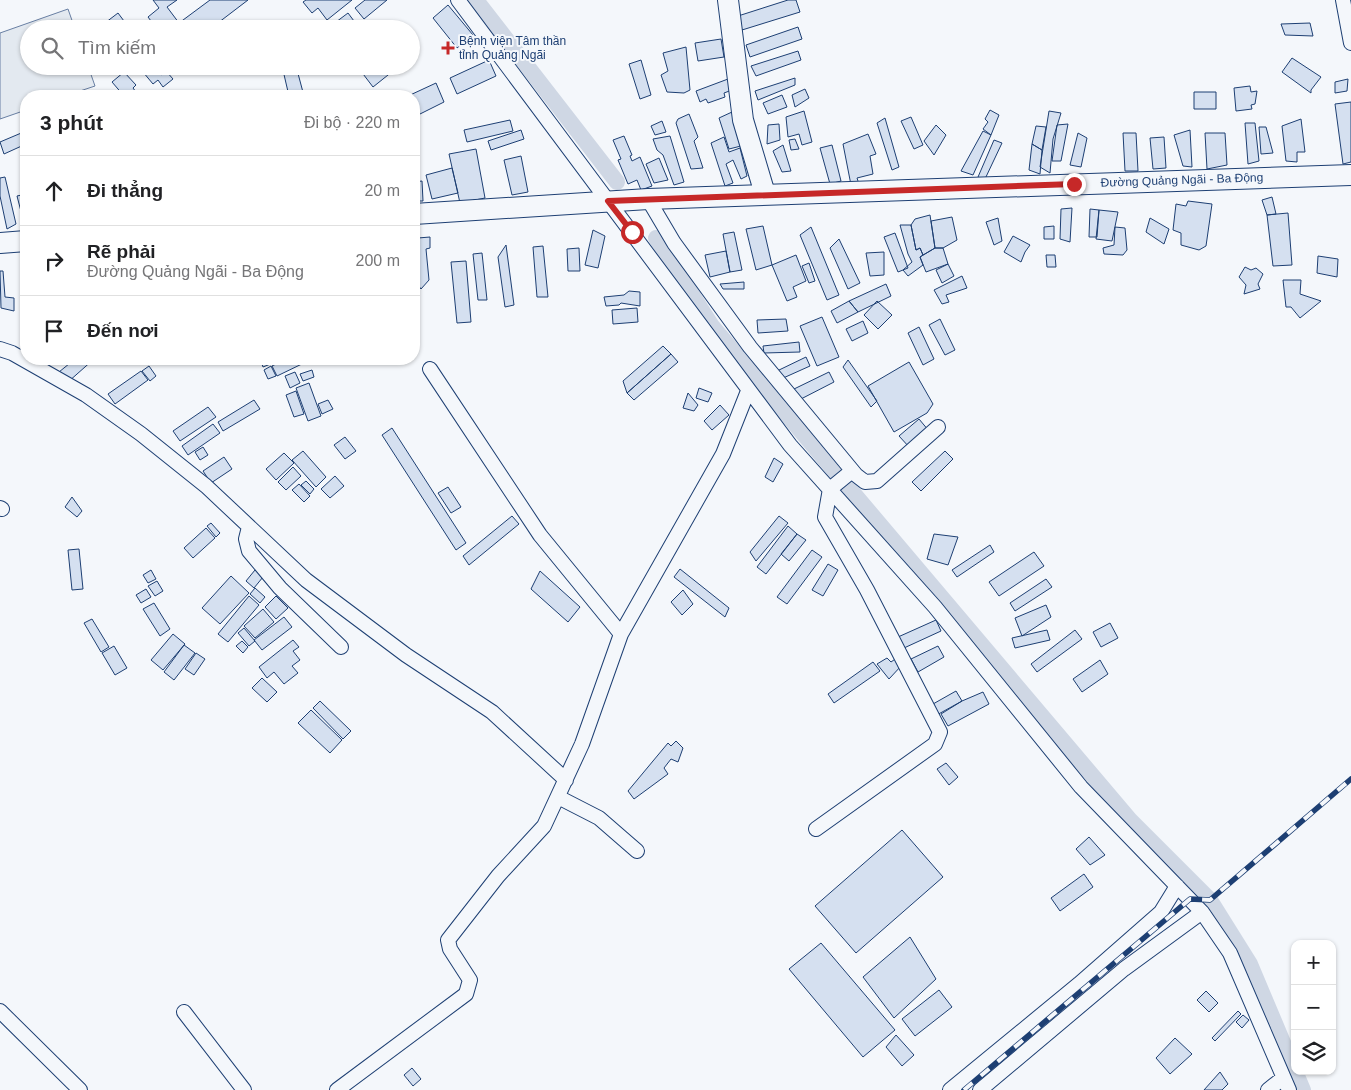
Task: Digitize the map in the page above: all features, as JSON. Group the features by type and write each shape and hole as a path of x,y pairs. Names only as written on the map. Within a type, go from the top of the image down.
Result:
{"main road":[{"path":"728,0 743,120 765,194"},
{"name":"Đường Quảng Ngãi - Ba Động","path":"420,214 608,201 765,194 1351,175"},
{"path":"0,243 20,241"}],"street":[{"path":"458,0 790,445 841,479 865,482 877,481 938,427"},
{"path":"1343,0 1351,43"},
{"path":"648,199 674,243 750,347 841,479 935,607 1081,787 1202,912 1230,953 1286,1084 1268,1090"},
{"path":"2,346 20,356"},
{"path":"35,365 86,395 141,434 206,486 306,580 406,654 492,712 566,780"},
{"path":"430,368 540,535 622,634"},
{"path":"337,1090 394,1050 466,994 470,980 450,950 448,940 498,876 544,826 582,744 622,634 723,454 741,414 748,391"},
{"path":"816,829 936,744 940,732 867,590 825,518 841,479"},
{"path":"249,527 246,539 249,551 280,588 341,647"},
{"path":"558,797 599,818 637,851"},
{"path":"950,1090 1079,984 1161,912 1177,886"},
{"path":"980,1090 1124,968 1202,912"},
{"path":"0,1011 80,1090"},
{"path":"184,1012 244,1090"}],"shaded area":[{"path":"68,9 72,20 37,20"},
{"path":"20,26 20,75 91,75 95,86 83,90 20,90 20,112 0,119 0,33"}],"building":[{"path":"153,0 177,0 167,7 177,20 150,20 148,17 159,8"},
{"path":"210,0 248,0 222,20 183,20"},
{"path":"306,0 352,0 327,20 318,8 312,13 303,2"},
{"path":"365,0 387,0 364,19 355,8"},
{"path":"788,0 796,0 800,12 742,30 738,16"},
{"path":"448,5 473,35 457,48 433,18"},
{"path":"118,13 123,20 109,20"},
{"path":"348,13 353,20 339,20"},
{"path":"1310,23 1313,36 1285,35 1281,24"},
{"path":"798,27 802,39 750,57 746,45"},
{"path":"721,39 724,57 698,61 695,43"},
{"path":"686,47 690,90 684,93 667,92 661,75 668,71 663,53"},
{"path":"798,51 801,60 756,76 751,66"},
{"path":"1292,58 1321,77 1311,90 1311,93 1282,72"},
{"path":"489,60 496,76 457,94 450,78"},
{"path":"641,60 651,95 640,99 629,64"},
{"path":"120,75 127,75 136,85 133,88 134,90 119,90 112,82"},
{"path":"146,75 170,75 173,79 163,87 158,80 153,84"},
{"path":"284,75 298,75 302,90 288,90"},
{"path":"364,75 388,75 373,87"},
{"path":"795,78 795,85 758,100 755,91"},
{"path":"728,79 732,90 724,93 725,97 708,103 706,99 700,102 696,91"},
{"path":"1348,79 1347,91 1335,93 1335,82"},
{"path":"436,83 444,102 420,114 420,90"},
{"path":"1250,86 1251,92 1257,91 1255,104 1251,105 1252,109 1236,111 1234,88"},
{"path":"805,89 809,98 795,107 792,95"},
{"path":"1194,92 1216,92 1216,109 1194,109"},
{"path":"782,95 787,107 768,114 763,103"},
{"path":"1351,102 1351,162 1343,164 1335,104"},
{"path":"990,110 999,115 991,135 983,129 988,122 985,119"},
{"path":"804,111 812,142 802,145 799,134 788,137 786,117"},
{"path":"1049,111 1061,113 1053,139 1050,173 1040,167"},
{"path":"732,112 741,146 729,149 719,118"},
{"path":"689,114 698,137 694,141 703,168 691,169 676,123 678,119"},
{"path":"911,117 923,145 914,149 901,121"},
{"path":"885,118 899,167 892,170 877,123"},
{"path":"1301,119 1305,152 1297,152 1297,162 1286,161 1282,126"},
{"path":"510,120 513,131 467,142 464,130"},
{"path":"662,121 666,132 655,135 651,126"},
{"path":"1245,123 1255,123 1259,161 1248,164"},
{"path":"779,124 780,140 767,144 768,125"},
{"path":"1068,124 1061,161 1052,161 1057,125"},
{"path":"936,125 946,135 934,155 924,141"},
{"path":"1036,126 1046,127 1042,150 1032,144"},
{"path":"1259,127 1266,127 1273,153 1261,154"},
{"path":"521,130 524,139 491,150 488,141"},
{"path":"1190,130 1192,167 1183,166 1174,135"},
{"path":"983,131 991,135 973,175 961,171"},
{"path":"1078,133 1087,138 1081,167 1070,165"},
{"path":"1123,133 1136,133 1138,171 1125,171"},
{"path":"1205,133 1225,133 1227,165 1207,169"},
{"path":"20,134 20,147 4,154 0,142"},
{"path":"868,134 876,154 870,156 873,174 857,178 859,184 851,185 843,144"},
{"path":"624,136 632,155 630,156 632,161 640,157 652,186 641,190 637,180 628,184 618,160 621,159 613,140"},
{"path":"670,136 684,182 674,185 663,155 657,150 653,139"},
{"path":"724,137 729,152 740,148 747,176 741,179 733,160 726,164 733,183 725,186 711,143"},
{"path":"1164,137 1166,168 1153,169 1150,138"},
{"path":"795,139 799,149 791,150 789,140"},
{"path":"994,140 1002,143 985,179 978,177"},
{"path":"1032,144 1042,150 1040,174 1029,170"},
{"path":"783,145 791,171 782,172 773,151"},
{"path":"832,145 841,181 830,184 820,148"},
{"path":"476,149 485,198 460,203 449,154"},
{"path":"521,156 528,192 512,195 504,160"},
{"path":"659,158 668,180 654,183 646,164"},
{"path":"452,168 458,193 432,199 426,175"},
{"path":"5,177 16,224 7,229 0,196 0,178"},
{"path":"420,181 422,181 423,201 420,201"},
{"path":"20,195 20,208 17,196"},
{"path":"1272,197 1276,214 1267,215 1262,200"},
{"path":"1188,201 1212,204 1206,246 1199,250 1181,245 1181,233 1173,230 1176,204 1186,206"},
{"path":"1072,208 1070,242 1060,239 1061,209"},
{"path":"1090,209 1099,210 1097,237 1089,237"},
{"path":"1099,210 1118,212 1112,241 1096,239"},
{"path":"1288,213 1292,265 1273,266 1267,215"},
{"path":"930,215 935,248 923,255 920,248 916,250 911,225 915,219"},
{"path":"952,217 957,240 943,248 935,248 931,221"},
{"path":"998,218 1002,241 994,245 986,222"},
{"path":"1150,218 1169,229 1164,244 1146,232"},
{"path":"900,225 911,225 916,250 920,248 923,255 920,257 923,265 908,276 903,270 912,262"},
{"path":"763,226 772,265 756,270 746,229"},
{"path":"1054,226 1054,239 1044,239 1044,227"},
{"path":"811,227 839,295 827,300 800,235"},
{"path":"1115,227 1125,228 1127,250 1123,255 1104,254 1103,248 1114,245"},
{"path":"593,230 605,236 598,268 585,265"},
{"path":"734,232 742,270 730,272 723,234"},
{"path":"895,233 908,268 898,272 884,237"},
{"path":"1013,236 1030,245 1021,262 1004,252"},
{"path":"430,237 430,248 426,249 429,280 421,289 420,288 420,238"},
{"path":"839,239 860,283 848,289 830,248"},
{"path":"506,245 514,305 505,307 498,257"},
{"path":"543,246 548,297 537,297 533,247"},
{"path":"579,248 580,271 568,271 567,249"},
{"path":"935,248 943,248 948,264 926,272 920,257"},
{"path":"726,251 730,272 710,277 705,255"},
{"path":"884,252 884,275 870,276 866,253"},
{"path":"482,253 487,300 478,300 473,254"},
{"path":"796,255 806,281 793,287 797,297 787,301 772,265"},
{"path":"1046,255 1055,255 1056,267 1047,267"},
{"path":"1318,256 1338,259 1337,277 1317,273"},
{"path":"466,261 471,322 457,323 451,262"},
{"path":"809,263 815,281 809,283 802,266"},
{"path":"948,264 954,276 942,283 936,270"},
{"path":"1245,267 1251,270 1256,268 1263,274 1258,284 1260,289 1244,294 1246,285 1239,277"},
{"path":"0,271 3,271 5,297 14,298 14,311 1,308"},
{"path":"962,276 967,288 946,295 949,302 942,304 934,290"},
{"path":"1283,280 1301,280 1300,294 1321,301 1300,318 1291,307 1286,307"},
{"path":"744,282 744,289 723,289 720,284"},
{"path":"886,284 891,296 858,312 849,301"},
{"path":"629,291 640,292 640,306 621,303 619,305 606,306 604,297 624,295"},
{"path":"849,301 858,312 837,323 831,311"},
{"path":"877,301 892,315 878,329 864,315"},
{"path":"637,308 638,322 613,324 612,310"},
{"path":"822,317 839,357 817,366 800,326"},
{"path":"786,319 788,331 758,333 757,320"},
{"path":"940,319 955,350 945,355 929,325"},
{"path":"863,321 868,333 852,341 846,329"},
{"path":"919,327 934,359 923,365 908,333"},
{"path":"799,342 800,352 764,353 763,346"},
{"path":"663,346 671,354 627,393 623,381"},
{"path":"671,354 678,362 634,400 627,393"},
{"path":"806,357 810,366 781,379 777,371"},
{"path":"848,360 877,401 871,407 843,367"},
{"path":"909,362 933,404 927,413 894,432 868,386"},
{"path":"68,365 87,365 68,382 59,372"},
{"path":"274,365 300,365 277,376 272,366"},
{"path":"149,366 156,376 150,381 142,371"},
{"path":"271,366 276,376 268,379 264,370"},
{"path":"312,370 314,377 303,381 300,374"},
{"path":"141,371 148,380 115,404 108,394"},
{"path":"295,372 300,383 290,388 285,376"},
{"path":"829,372 834,382 799,400 794,389"},
{"path":"309,383 321,416 308,421 296,388"},
{"path":"699,388 712,393 708,402 696,398"},
{"path":"296,391 304,414 294,417 286,395"},
{"path":"688,393 698,405 694,411 683,408"},
{"path":"254,400 260,409 223,431 218,422"},
{"path":"328,400 333,409 322,414 318,404"},
{"path":"720,405 729,415 712,430 704,421"},
{"path":"208,407 216,417 180,441 173,431"},
{"path":"919,419 929,431 910,448 899,436"},
{"path":"213,424 220,433 188,455 182,446"},
{"path":"392,428 466,543 456,550 382,435"},
{"path":"345,437 356,451 345,459 334,445"},
{"path":"203,447 208,455 200,460 195,452"},
{"path":"303,451 326,477 316,487 292,460"},
{"path":"945,451 953,459 921,491 912,482"},
{"path":"284,453 294,463 276,480 266,469"},
{"path":"224,457 232,469 211,483 203,471"},
{"path":"774,458 783,464 773,482 765,477"},
{"path":"293,467 301,476 286,490 278,482"},
{"path":"335,476 344,486 330,498 321,489"},
{"path":"306,481 314,489 310,494 301,485"},
{"path":"299,484 310,496 304,502 292,490"},
{"path":"448,487 461,507 451,513 438,493"},
{"path":"72,497 82,511 77,517 65,507"},
{"path":"512,516 519,524 469,565 463,556"},
{"path":"779,516 788,523 756,561 750,552"},
{"path":"211,523 220,533 216,537 207,526"},
{"path":"788,526 797,534 766,574 757,567"},
{"path":"206,528 215,538 193,558 184,548"},
{"path":"797,534 806,540 789,561 781,554"},
{"path":"934,534 958,537 948,565 927,559"},
{"path":"990,545 994,552 957,577 952,570"},
{"path":"79,549 83,589 72,590 68,550"},
{"path":"812,550 822,557 787,604 777,597"},
{"path":"1034,552 1044,566 999,596 989,582"},
{"path":"828,564 838,570 823,596 812,590"},
{"path":"680,569 729,608 725,617 674,577"},
{"path":"151,570 156,579 148,583 143,575"},
{"path":"255,570 263,577 254,588 246,581"},
{"path":"540,571 580,607 568,622 531,589"},
{"path":"231,576 249,593 220,624 202,608"},
{"path":"1046,579 1052,587 1015,611 1010,603"},
{"path":"157,581 163,591 155,596 148,586"},
{"path":"255,588 265,597 260,603 250,594"},
{"path":"146,589 151,597 141,603 136,595"},
{"path":"683,590 693,604 682,615 671,602"},
{"path":"249,596 259,605 228,642 218,634"},
{"path":"276,596 288,608 276,619 265,607"},
{"path":"154,603 170,629 160,636 143,609"},
{"path":"1046,605 1051,617 1022,636 1015,618"},
{"path":"263,609 274,622 255,638 244,626"},
{"path":"284,617 292,627 262,650 254,640"},
{"path":"92,619 109,647 101,652 84,623"},
{"path":"936,620 941,631 904,648 898,637"},
{"path":"1110,623 1118,638 1101,647 1093,632"},
{"path":"244,628 255,641 249,646 238,633"},
{"path":"1047,630 1050,640 1015,648 1012,638"},
{"path":"1075,630 1082,639 1037,672 1031,664"},
{"path":"173,634 185,644 163,670 151,660"},
{"path":"293,640 299,647 293,651 300,660 292,666 298,673 284,684 274,672 267,678 259,667"},
{"path":"242,641 248,647 243,653 236,646"},
{"path":"184,645 195,653 174,680 164,672"},
{"path":"114,646 127,668 115,675 102,653"},
{"path":"938,646 944,657 918,672 911,659"},
{"path":"196,653 205,659 194,675 185,669"},
{"path":"898,657 902,665 889,679 877,664 887,658 891,662"},
{"path":"1100,660 1108,674 1082,692 1073,679"},
{"path":"873,662 880,671 834,703 828,694"},
{"path":"262,678 277,692 267,702 252,688"},
{"path":"956,691 962,701 935,716 933,704"},
{"path":"983,692 989,704 948,726 941,714 962,701"},
{"path":"320,701 351,731 343,739 313,708"},
{"path":"311,710 342,740 330,753 298,723"},
{"path":"676,741 683,748 678,762 671,759 664,768 668,774 634,799 628,791 668,743 671,746"},
{"path":"946,763 958,777 949,785 937,769"},
{"path":"902,830 943,877 856,953 815,906"},
{"path":"1089,837 1105,855 1090,865 1076,849"},
{"path":"1084,874 1093,887 1060,911 1051,898"},
{"path":"910,937 936,979 894,1018 863,977"},
{"path":"821,943 895,1030 863,1057 789,969"},
{"path":"939,990 952,1007 915,1036 902,1019"},
{"path":"1206,991 1218,1003 1209,1012 1197,1000"},
{"path":"1238,1011 1241,1014 1215,1041 1212,1038"},
{"path":"1243,1015 1249,1020 1242,1028 1236,1022"},
{"path":"896,1035 914,1055 902,1066 886,1047"},
{"path":"1175,1038 1192,1054 1170,1074 1156,1058"},
{"path":"412,1068 421,1079 413,1086 404,1075"},
{"path":"1220,1072 1228,1084 1222,1090 1204,1090"}],"waterway":[{"path":"476,0 617,182"},
{"path":"656,238 712,326 1130,820 1210,900 1250,964 1291,1061"},
{"path":"1297,1075 1303,1090"}],"railway":[{"path":"964,1090 1190,899 1210,900 1351,779"}],"place":[{"name":"Bệnh viện Tâm thần tỉnh Quảng Ngãi","path":"448,48"}],"route":[{"path":"632,232 608,201 1074,184"}]}
